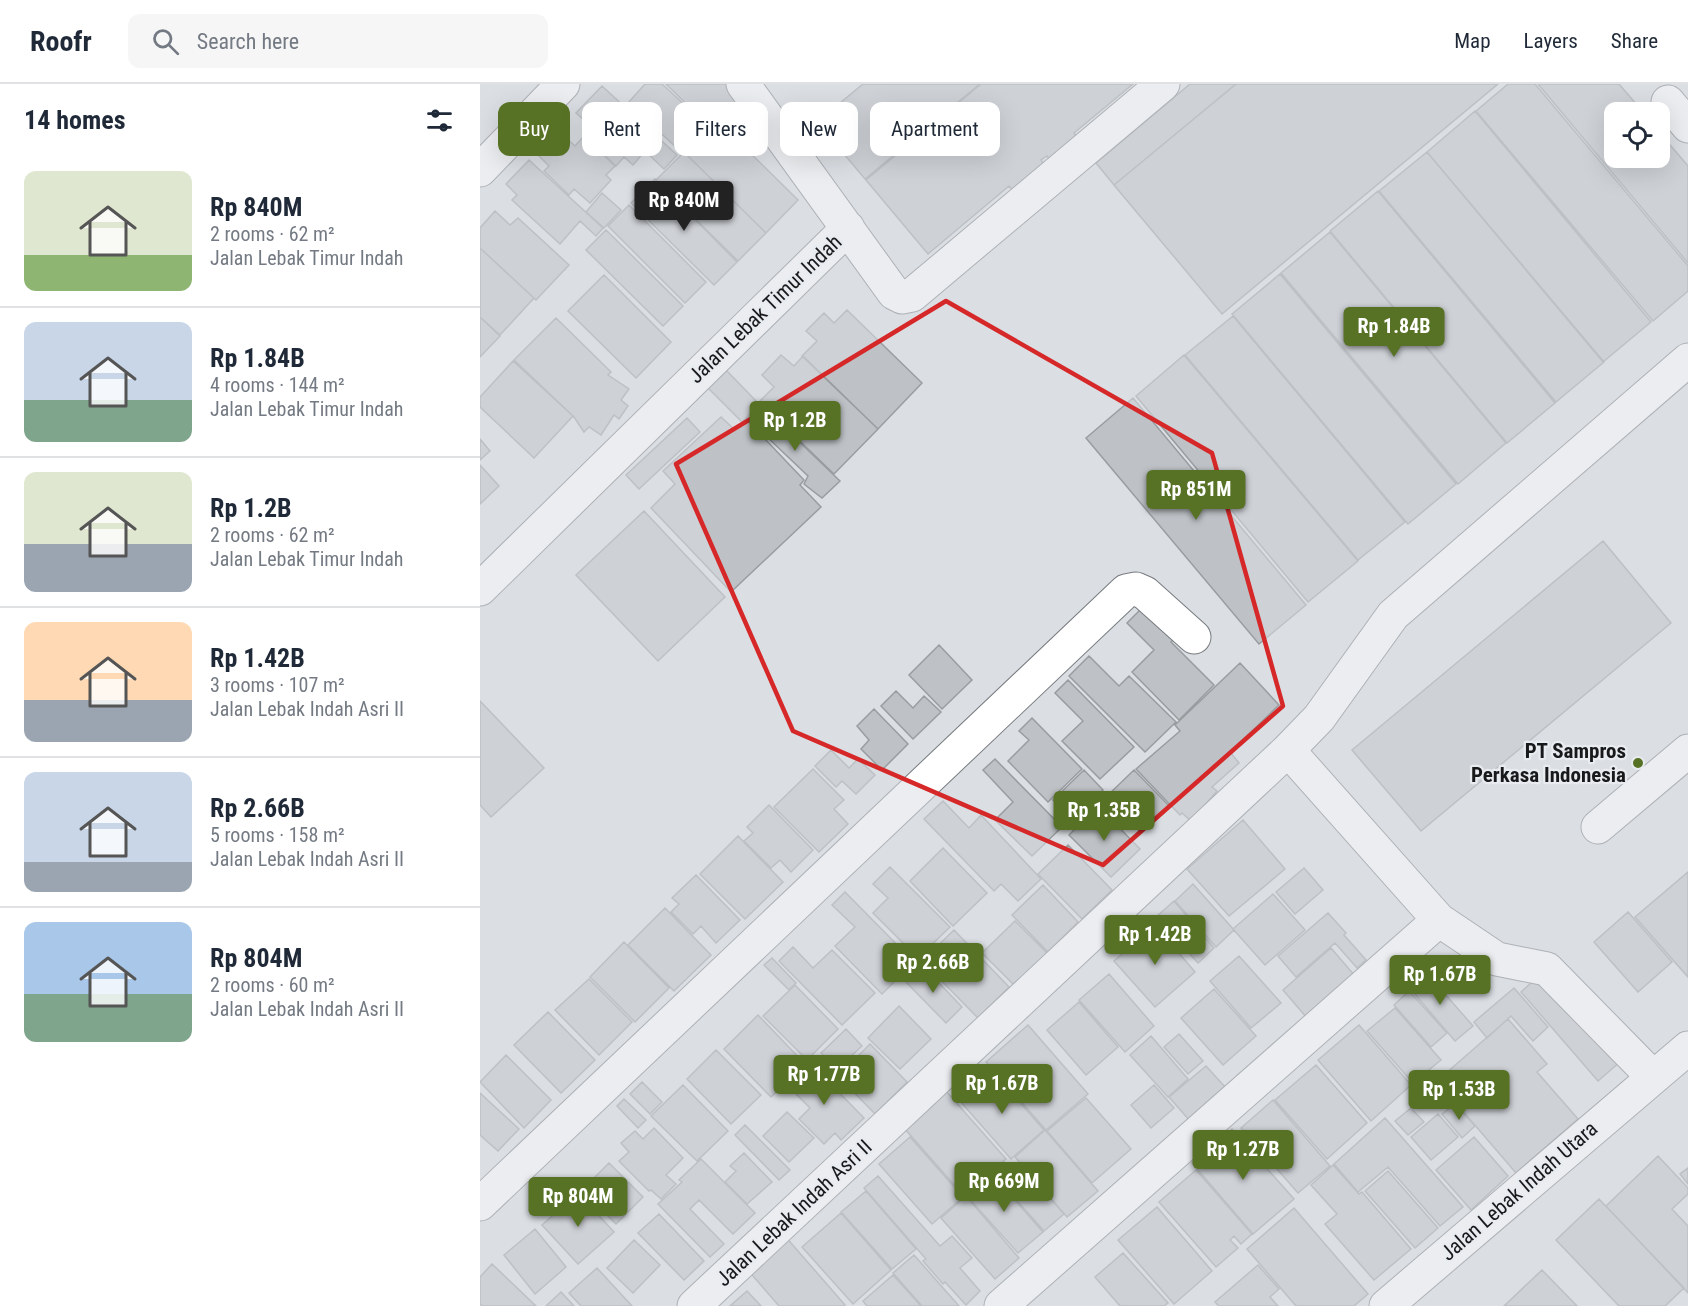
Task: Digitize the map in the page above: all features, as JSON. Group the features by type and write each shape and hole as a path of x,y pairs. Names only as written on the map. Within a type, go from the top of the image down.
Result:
{"street":[{"path":"480,170 563,84"},
{"path":"743,84 848,228"},
{"name":"Jalan Lebak Timur Indah","path":"480,589 848,228 894,293 902,297 912,295 1163,84"},
{"name":"Jalan Lebak Indah Asri II","path":"694,1306 1288,750 1319,718 1393,615 1688,360"},
{"path":"480,1204 1126,591 1136,589 1145,593 1194,637"},
{"path":"1288,750 1439,920 1497,958 1547,969 1653,1077"},
{"path":"1598,827 1688,751"},
{"path":"1001,1306 1439,920"},
{"name":"Jalan Lebak Indah Utara","path":"1386,1306 1688,1048"}],"highlighted area":[{"path":"946,301 1212,453 1283,706 1103,865 793,731 676,464"}],"building":[{"path":"645,84 662,84 681,102 674,102 674,145 662,134 662,102 629,102"},
{"path":"666,84 734,84 744,94 736,102 684,102"},
{"path":"863,84 980,84 958,102 870,102 870,156 893,156 865,179 846,156 858,156 858,102 841,102"},
{"path":"981,84 1133,84 1074,133 1081,141 1053,164 1047,156 1041,160 1048,169 1017,195 1009,186 928,254 866,180 895,156 1000,156 1000,102 959,102"},
{"path":"1190,84 1236,84 1114,185 1096,163"},
{"path":"1236,84 1498,84 1222,314 1114,185"},
{"path":"1508,84 1535,84 1688,266 1688,291 1653,321 1476,111"},
{"path":"1538,84 1619,84 1634,102 1604,102 1604,163"},
{"path":"602,86 619,102 587,102"},
{"path":"582,107 582,118 576,113"},
{"path":"1475,111 1651,322 1603,362 1427,152"},
{"path":"582,138 582,156 605,156 615,166 606,175 611,180 590,203 574,189 569,195 544,171 549,166 539,156 570,156 570,141 575,146"},
{"path":"662,141 676,156 664,169 650,156 662,156"},
{"path":"1670,145 1688,166 1688,263 1608,168 1670,168"},
{"path":"1427,152 1604,362 1556,402 1379,191"},
{"path":"605,156 641,156 633,165 624,157 616,166"},
{"path":"680,156 688,156 766,233 738,261 656,180"},
{"path":"688,156 753,156 798,200 766,233"},
{"path":"529,160 603,228 596,236 580,221 560,244 512,200 517,195 506,184"},
{"path":"655,179 737,262 714,285 631,203"},
{"path":"1378,191 1555,403 1507,443 1330,231"},
{"path":"602,193 621,210 604,228 586,212"},
{"path":"629,205 706,282 685,303 608,226"},
{"path":"495,211 510,225 518,218 569,265 536,300 480,248 480,228"},
{"path":"606,230 683,306 663,326 586,250"},
{"path":"1330,232 1506,443 1458,484 1281,273"},
{"path":"480,248 534,298 500,335 480,317"},
{"path":"1280,274 1456,484 1408,524 1232,314"},
{"path":"604,275 671,342 636,378 568,311"},
{"path":"847,310 922,383 878,429 802,356 817,341 806,331 824,313 834,323"},
{"path":"1233,316 1405,522 1358,560 1185,355"},
{"path":"480,317 500,336 480,357"},
{"path":"556,318 611,372 608,375 629,389 621,400 628,406 619,419 614,415 601,435 589,427 584,432 574,417 514,360"},
{"path":"781,355 794,366 803,356 878,429 834,474 759,402 774,387 762,375"},
{"path":"1184,355 1358,561 1308,602 1136,396"},
{"path":"513,361 573,416 534,458 480,407 480,397"},
{"path":"726,370 759,404 742,422 708,388"},
{"path":"1133,398 1306,605 1259,644 1086,438"},
{"path":"760,404 840,481 822,498 804,484 808,476 747,418"},
{"path":"721,417 734,429 746,419 804,480 800,485 821,507 731,592 651,508 675,484 663,471"},
{"path":"687,418 700,432 639,489 626,475"},
{"path":"480,439 490,451 480,460"},
{"path":"480,465 499,486 480,504"},
{"path":"644,511 725,597 658,661 576,575"},
{"path":"1603,541 1671,623 1421,831 1352,750"},
{"path":"1144,606 1175,638 1171,642 1214,685 1179,720 1132,672 1154,650 1127,623"},
{"path":"939,645 972,680 942,709 909,675"},
{"path":"1089,656 1119,686 1129,676 1176,722 1145,752 1069,676"},
{"path":"1240,663 1279,705 1230,752 1239,763 1212,787 1217,791 1191,821 1182,813 1180,815 1136,769 1180,731 1175,725"},
{"path":"1068,680 1134,747 1100,779 1062,741 1083,721 1055,693"},
{"path":"896,691 913,708 924,696 941,712 913,739 881,706"},
{"path":"480,701 544,768 491,817 480,805"},
{"path":"874,709 908,744 882,770 861,749 869,740 857,726"},
{"path":"1032,718 1082,769 1048,802 1008,761 1029,740 1019,731"},
{"path":"831,750 849,768 858,759 875,775 856,794 842,781 836,787 815,766"},
{"path":"995,759 1062,827 1032,856 995,820 1013,802 983,770"},
{"path":"813,769 844,800 834,809 848,824 819,852 774,807"},
{"path":"1084,770 1103,790 1073,820 1053,800"},
{"path":"1134,770 1169,806 1141,833 1106,797"},
{"path":"943,801 969,828 981,815 1041,879 1018,901 1001,884 994,891 924,819"},
{"path":"769,805 813,850 791,872 780,860 771,868 744,841 753,833 747,827"},
{"path":"1098,806 1140,849 1111,877 1069,835"},
{"path":"1243,820 1285,869 1229,916 1187,869"},
{"path":"738,836 783,882 745,919 700,874"},
{"path":"1068,845 1112,890 1082,919 1038,874"},
{"path":"943,848 987,893 953,926 910,881"},
{"path":"890,867 950,927 918,958 873,913 888,898 873,884"},
{"path":"1304,868 1323,890 1295,914 1276,892"},
{"path":"1688,872 1688,977 1635,917"},
{"path":"696,875 740,920 716,943 701,926 693,934 671,912 679,904 672,898"},
{"path":"1193,884 1234,930 1216,947 1175,901"},
{"path":"1043,885 1078,922 1048,952 1012,915"},
{"path":"845,892 914,962 882,994 835,946 855,927 832,905"},
{"path":"1273,894 1305,930 1265,965 1233,929"},
{"path":"1174,901 1214,948 1198,963 1156,917"},
{"path":"665,908 711,955 674,991 628,945"},
{"path":"1628,912 1672,962 1638,992 1594,942"},
{"path":"1328,913 1366,960 1357,968 1335,943 1296,977 1278,956"},
{"path":"1015,921 1048,954 1015,986 982,953"},
{"path":"1155,925 1195,972 1155,1007 1114,961"},
{"path":"954,930 1009,987 978,1018 922,961"},
{"path":"624,942 669,988 635,1022 590,977"},
{"path":"793,947 813,968 832,950 875,993 842,1025 779,961"},
{"path":"1331,948 1355,976 1307,1018 1283,990"},
{"path":"1239,956 1281,1003 1251,1028 1210,981"},
{"path":"772,958 796,983 789,990 764,965"},
{"path":"921,964 962,1007 946,1023 905,981"},
{"path":"1424,970 1473,1026 1455,1041 1407,985"},
{"path":"1543,972 1621,1061 1598,1081 1521,992"},
{"path":"1109,974 1154,1026 1125,1052 1079,1000"},
{"path":"589,979 632,1022 599,1055 555,1010"},
{"path":"795,985 838,1029 807,1060 763,1016"},
{"path":"1514,988 1548,1027 1533,1041 1511,1016 1487,1038 1474,1022"},
{"path":"1214,989 1256,1036 1223,1065 1181,1018"},
{"path":"1409,991 1447,1033 1431,1047 1394,1005"},
{"path":"1079,1002 1118,1047 1086,1075 1047,1030"},
{"path":"899,1006 931,1039 900,1069 868,1038"},
{"path":"1395,1008 1441,1060 1413,1083 1367,1031"},
{"path":"548,1012 595,1060 561,1093 514,1045"},
{"path":"758,1015 805,1064 771,1097 724,1049"},
{"path":"1508,1019 1547,1064 1537,1072 1578,1119 1516,1173 1437,1081"},
{"path":"1028,1025 1088,1094 1046,1130 986,1062"},
{"path":"1359,1025 1411,1085 1371,1121 1318,1060"},
{"path":"846,1029 862,1046 837,1069 821,1053"},
{"path":"1179,1034 1203,1061 1188,1074 1164,1047"},
{"path":"1151,1036 1188,1079 1168,1097 1130,1055"},
{"path":"870,1044 907,1082 875,1114 838,1076"},
{"path":"716,1050 761,1095 731,1124 687,1079"},
{"path":"506,1055 551,1100 524,1128 480,1082"},
{"path":"811,1064 864,1118 841,1140 835,1133 824,1144 799,1119 810,1108 788,1086"},
{"path":"1316,1065 1367,1123 1327,1159 1275,1100"},
{"path":"1206,1066 1226,1088 1190,1121 1169,1097"},
{"path":"992,1071 1044,1130 1011,1159 959,1100"},
{"path":"642,1082 662,1102 650,1114 630,1094"},
{"path":"683,1085 728,1131 697,1161 651,1116"},
{"path":"1154,1085 1174,1108 1151,1128 1131,1105"},
{"path":"946,1091 1006,1159 964,1196 904,1128"},
{"path":"480,1093 519,1129 498,1151 480,1135"},
{"path":"1086,1098 1131,1149 1092,1183 1047,1131"},
{"path":"624,1099 646,1120 638,1128 617,1106"},
{"path":"1273,1100 1330,1166 1298,1193 1241,1128"},
{"path":"1455,1104 1475,1126 1462,1138 1442,1114"},
{"path":"1411,1108 1424,1122 1408,1135 1395,1121"},
{"path":"787,1112 814,1138 789,1162 763,1136"},
{"path":"1438,1114 1458,1137 1431,1160 1411,1137"},
{"path":"1385,1118 1463,1207 1440,1226 1388,1167 1358,1192 1334,1164"},
{"path":"745,1125 790,1170 779,1180 735,1135"},
{"path":"654,1128 683,1158 666,1175 676,1184 661,1199 651,1190 649,1191 619,1161 629,1152 621,1143 635,1131 643,1139"},
{"path":"1232,1129 1294,1199 1253,1234 1192,1163"},
{"path":"1045,1130 1098,1191 1067,1217 1015,1157"},
{"path":"910,1137 963,1197 932,1224 879,1164"},
{"path":"1474,1137 1508,1176 1471,1210 1436,1170"},
{"path":"744,1153 772,1182 747,1204 725,1182 736,1171 730,1166"},
{"path":"1658,1156 1688,1188 1688,1194 1672,1209 1688,1226 1688,1293 1606,1206"},
{"path":"701,1159 755,1213 733,1234 699,1200 690,1209 724,1244 710,1257 658,1204 682,1182 679,1180"},
{"path":"609,1163 643,1197 616,1224 582,1190"},
{"path":"1333,1165 1359,1194 1362,1192 1411,1249 1374,1280 1325,1224 1337,1214 1311,1185"},
{"path":"1688,1168 1688,1184 1680,1174"},
{"path":"1196,1170 1252,1234 1241,1244 1234,1236 1230,1240 1238,1248 1216,1267 1159,1202"},
{"path":"1026,1171 1064,1214 1044,1231 1006,1188"},
{"path":"1388,1171 1438,1228 1415,1248 1365,1191"},
{"path":"991,1173 1043,1232 1018,1253 966,1195"},
{"path":"878,1176 940,1246 952,1236 972,1258 960,1268 980,1291 966,1305 945,1282 943,1284 923,1261 926,1259 864,1188"},
{"path":"866,1191 916,1249 892,1269 841,1212"},
{"path":"578,1193 614,1232 578,1264 542,1225"},
{"path":"966,1196 1019,1258 995,1279 941,1218"},
{"path":"1599,1199 1684,1288 1665,1306 1619,1306 1556,1240"},
{"path":"1157,1207 1212,1271 1174,1304 1118,1240"},
{"path":"1294,1208 1368,1294 1354,1306 1296,1306 1247,1249"},
{"path":"841,1213 891,1270 853,1304 802,1247"},
{"path":"659,1214 704,1261 684,1280 638,1233"},
{"path":"535,1229 566,1267 535,1294 504,1255"},
{"path":"784,1235 844,1306 779,1306 746,1268"},
{"path":"634,1240 660,1265 633,1293 607,1268"},
{"path":"1123,1253 1168,1303 1164,1306 1120,1306 1095,1277"},
{"path":"914,1255 959,1306 922,1306 893,1273"},
{"path":"492,1264 536,1306 482,1306 480,1304 480,1277"},
{"path":"1258,1265 1279,1289 1270,1297 1278,1306 1219,1306 1215,1302"},
{"path":"597,1268 632,1306 581,1306 569,1293"},
{"path":"1542,1270 1577,1306 1504,1306"},
{"path":"893,1275 921,1306 867,1306 863,1301"},
{"path":"747,1291 761,1306 730,1306"},
{"path":"561,1292 574,1306 546,1306"}],"place":[{"name":"PT Sampros Perkasa Indonesia","path":"1638,763"}]}
